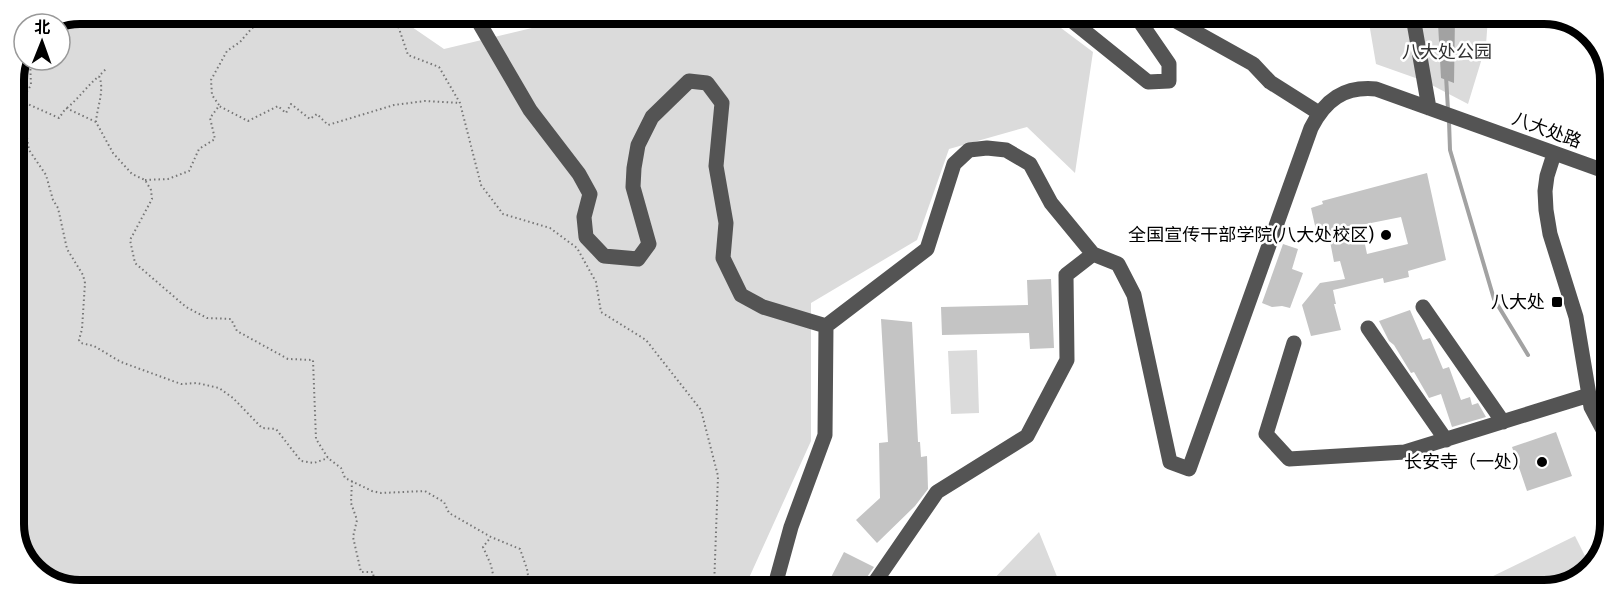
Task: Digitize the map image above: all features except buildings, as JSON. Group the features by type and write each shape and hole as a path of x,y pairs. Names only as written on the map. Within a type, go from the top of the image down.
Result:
{"street":[{"path":"480,24 530,110 579,174 590,194 584,217 586,237 604,256 638,259 649,244 633,187 638,145 652,117 689,81 706,82 722,103 716,166 726,224 723,258 741,295 763,307 826,327"},
{"path":"1076,24 1148,82 1169,81 1169,64 1142,24"},
{"path":"826,327 927,249 954,164 969,150 987,148 1006,150 1030,164 1051,203 1093,254 1118,264 1134,295 1170,462 1189,469 1304,148 1319,113 1270,82 1253,64 1181,24"},
{"path":"1414,24 1429,108"},
{"name":"八大处路","path":"1319,113 1335,98 1350,89 1360,87 1376,89 1600,170"},
{"path":"1554,154 1545,191 1550,234 1576,317 1591,407 1600,424"},
{"path":"876,580 937,492 1027,436 1067,360 1066,275 1093,254"},
{"path":"1423,307 1503,422"},
{"path":"776,580 791,527 825,435 826,327"},
{"path":"1368,328 1446,440"},
{"path":"1294,343 1266,434 1289,459 1405,452 1589,395"}],"path":[{"path":"266,24 252,28 240,42 227,51 211,80 212,94 219,106 248,121 278,106 286,113 291,104 310,119 317,114 328,125 394,105 425,101 460,103"},
{"path":"397,24 408,55 439,68 460,103 481,185 503,214 550,228 577,248 596,282 601,312 646,340 701,410 718,476 714,580"},
{"path":"24,102 59,118 66,108 78,99 106,69"},
{"path":"24,96 31,85 30,72"},
{"path":"99,76 102,90 96,122 113,153 132,174 145,180 168,179 189,171 199,149 215,139 210,118 219,106"},
{"path":"66,108 96,122"},
{"path":"24,119 29,150 46,175 53,200 58,208 67,249 83,275 85,283 82,329 79,340 81,343 94,346 121,362 181,384 197,383 219,388 233,398 262,428 276,429 301,461 314,463 328,458"},
{"path":"145,180 151,190 152,200 130,240 135,263 186,307 207,318 231,320 237,331 288,359 313,360 316,439 328,458 341,468 345,478 381,493 425,492 444,502 449,513 491,537 520,549 529,580"},
{"path":"352,481 351,503 357,520 353,537 362,572 372,572 374,580"},
{"path":"491,537 483,547 491,565 494,579 491,580"}],"green space":[{"path":"80,24 408,24 444,49 548,24 1056,24 1093,52 1075,173 1027,127 949,149 917,240 811,303 811,441 748,580 80,580 62,577 46,569 30,549 24,528 25,72 72,72 72,25"},
{"name":"八大处公园","path":"1369,24 1488,24 1486,45 1468,104 1424,81 1376,64"},
{"path":"977,350 979,413 951,414 948,351"},
{"path":"1039,532 1058,580 993,580"},
{"path":"1575,536 1587,560 1578,569 1555,579 1487,579"}],"shaded area":[{"path":"1438,24 1455,24 1454,83 1441,78"}],"waterway":[{"path":"1446,76 1448,110"},
{"path":"1449,121 1450,150 1494,299 1528,355"}],"place":[{"name":"全国宣传干部学院(八大处校区)","path":"1386,235"},
{"name":"八大处","path":"1557,302"},
{"name":"长安寺（一处）","path":"1542,462"}]}
